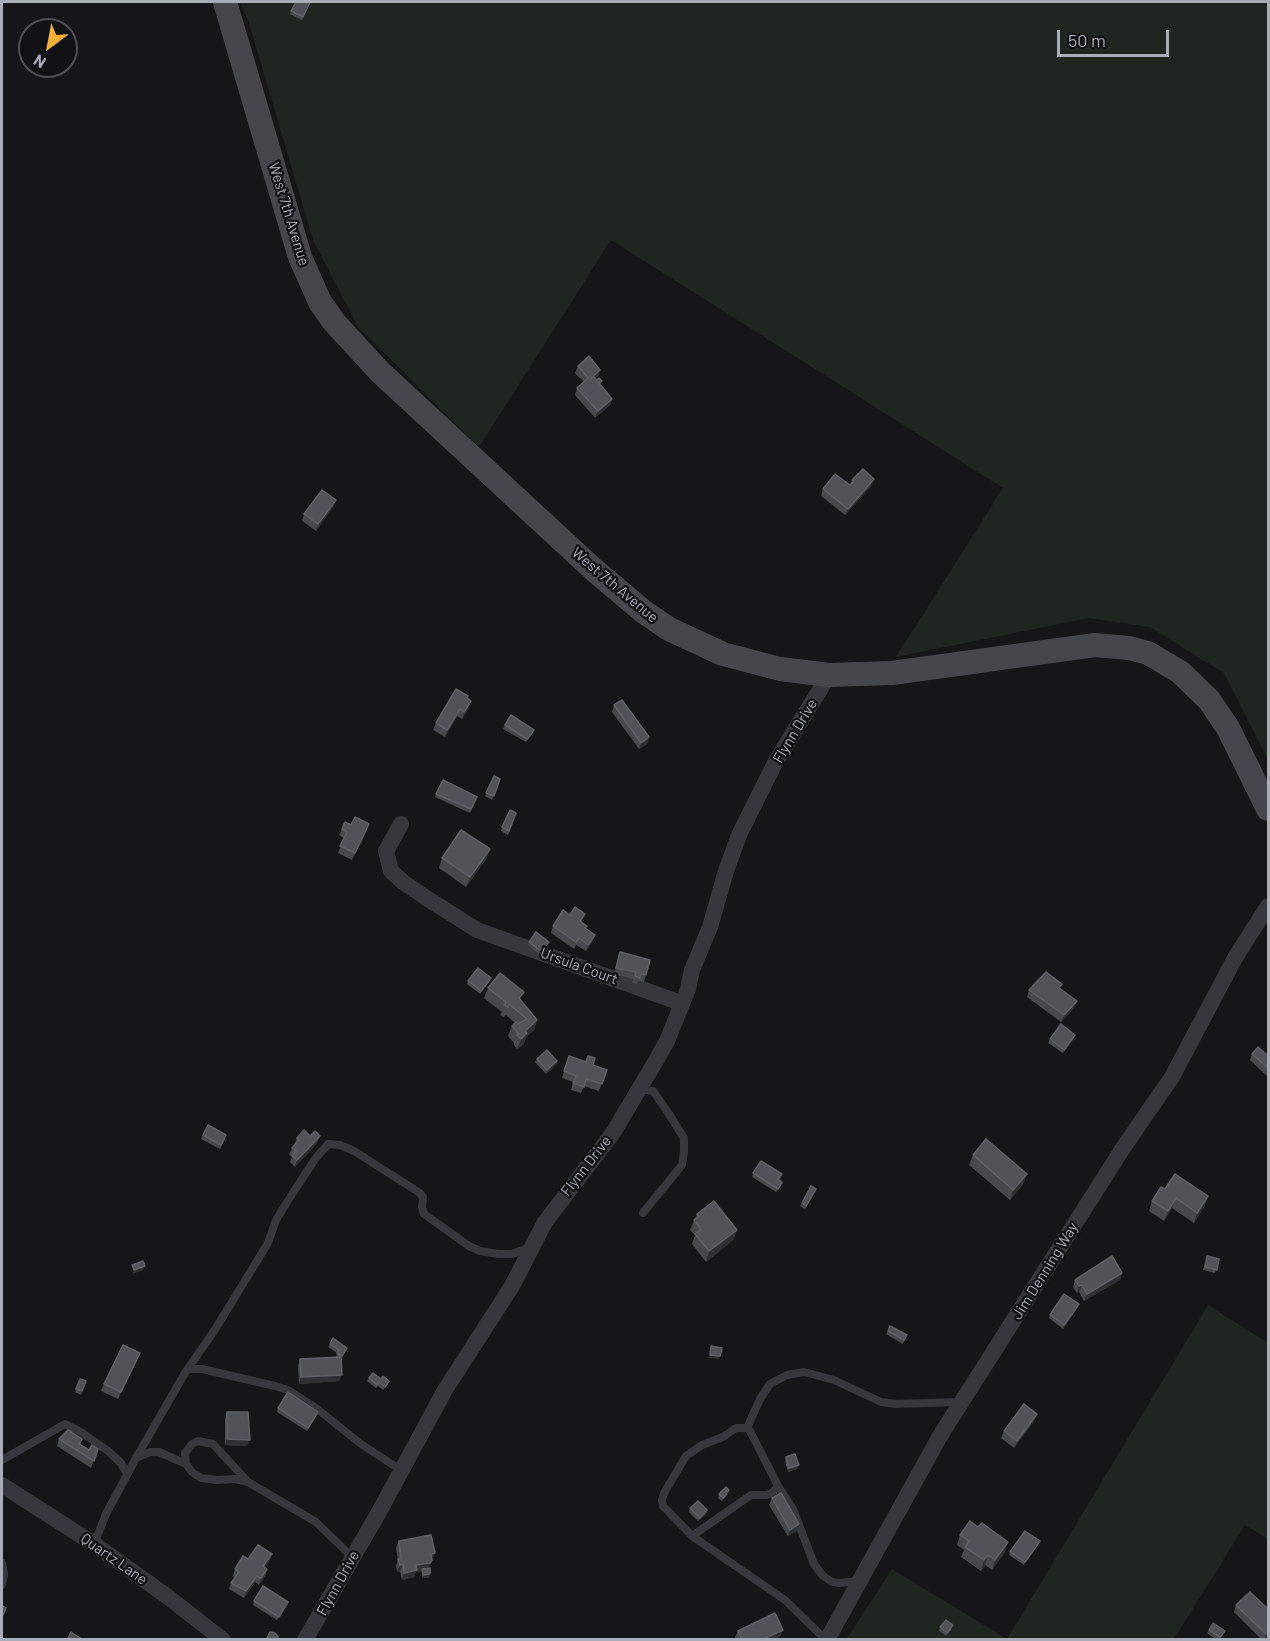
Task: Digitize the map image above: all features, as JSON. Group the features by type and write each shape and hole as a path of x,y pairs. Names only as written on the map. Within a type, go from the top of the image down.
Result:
{"main road":[{"name":"West 7th Avenue","path":"226,2 300,257 320,302 354,345 577,554 644,612 669,629 723,654 780,669 829,675 891,673 1095,645 1129,648 1148,653 1180,672 1209,700 1228,728 1269,809"}],"street":[{"name":"Flynn Drive","path":"305,1640 402,1471 445,1390 512,1286 550,1213 613,1133 667,1041 688,988 700,948 710,927 726,871 744,824 776,761 829,675"},
{"name":"Ursula Court","path":"401,824 386,851 391,871 428,899 477,930 681,1003"},
{"name":"Jim Denning Way","path":"827,1640 940,1436 1123,1148 1172,1077 1235,958 1269,906"},
{"name":"Quartz Lane","path":"2,1485 94,1544 223,1640"}],"lane":[{"path":"219,2 226,2"},
{"path":"640,1089 653,1091 684,1138 682,1164 643,1213"},
{"path":"94,1544 106,1514 136,1458 268,1243 276,1220 315,1159 328,1144 340,1144 354,1151 420,1193 423,1197 424,1214 469,1246 480,1251 512,1254 532,1245"},
{"path":"189,1369 202,1369 288,1390 402,1471"},
{"path":"747,1428 760,1399 770,1384 788,1375 804,1372 834,1380 881,1402 897,1404 961,1402"},
{"path":"2,1460 65,1424 108,1451 121,1463 127,1474"},
{"path":"747,1428 736,1428 686,1456 664,1493 663,1506 692,1536 785,1600 827,1640"},
{"path":"747,1428 793,1509 814,1564 823,1576 832,1582 839,1584 860,1581"},
{"path":"186,1464 186,1453 192,1444 198,1441 213,1444 248,1482 316,1522 352,1557"},
{"path":"136,1458 150,1452 159,1452 186,1464 201,1478 248,1482"},
{"path":"692,1536 751,1495 767,1495 778,1486"},
{"path":"2,1563 4,1574 2,1585"}],"shaded area":[{"path":"240,2 1268,2 1268,760 1224,673 1150,627 1088,618 896,657 1003,488 611,240 479,447 358,327 313,240 249,23"},
{"path":"1208,1305 1268,1343 1268,1539 1245,1525 1174,1639 846,1640 892,1569 1007,1639"}],"building":[{"path":"296,2 310,2 303,17 291,11"},
{"path":"589,356 600,370 591,378 594,377 597,380 599,378 602,381 599,383 612,399 598,411 577,388 588,378 578,366"},
{"path":"863,469 874,479 848,509 823,489 835,474 850,485"},
{"path":"322,490 336,500 318,524 304,514"},
{"path":"456,689 468,696 467,698 471,701 464,712 460,709 447,730 436,723"},
{"path":"622,700 649,737 641,743 614,705"},
{"path":"511,715 534,730 527,739 505,725"},
{"path":"494,776 500,779 494,796 486,793"},
{"path":"443,780 477,797 471,809 436,794"},
{"path":"510,810 516,813 509,831 502,827"},
{"path":"355,817 369,824 355,853 340,846 347,832 342,829 345,822 351,825"},
{"path":"461,830 490,849 470,877 442,858"},
{"path":"575,907 585,914 580,921 587,926 585,928 595,935 588,945 579,938 576,942 553,926 563,910 570,915"},
{"path":"536,932 549,942 541,951 529,942"},
{"path":"620,952 650,960 646,975 641,974 640,978 635,976 636,972 616,968"},
{"path":"478,968 491,978 481,991 468,981"},
{"path":"1046,972 1062,984 1059,988 1077,1001 1064,1015 1029,990"},
{"path":"500,973 524,992 519,998 537,1020 525,1031 527,1033 521,1039 512,1026 516,1022 518,1024 527,1019 509,1004 508,1007 504,1005 506,1002 488,988"},
{"path":"1061,1024 1075,1035 1064,1050 1050,1039"},
{"path":"1258,1047 1269,1057 1269,1069 1252,1054"},
{"path":"547,1050 557,1061 547,1070 537,1059"},
{"path":"569,1056 586,1062 588,1056 595,1058 593,1065 607,1070 602,1084 586,1079 584,1087 573,1083 576,1076 564,1071"},
{"path":"208,1125 226,1135 221,1145 203,1135"},
{"path":"304,1130 310,1136 315,1131 320,1136 297,1160 292,1155 296,1151 292,1148"},
{"path":"986,1139 1027,1174 1013,1190 973,1155"},
{"path":"761,1161 782,1174 778,1179 782,1182 778,1189 753,1173"},
{"path":"1175,1174 1208,1196 1197,1213 1176,1198 1168,1211 1152,1201 1161,1187 1165,1189"},
{"path":"811,1186 816,1189 806,1206 802,1203"},
{"path":"714,1201 737,1230 709,1251 695,1234 701,1229 694,1220 699,1216 697,1214"},
{"path":"1112,1256 1122,1273 1087,1294 1082,1285 1079,1286 1075,1280"},
{"path":"1207,1256 1219,1259 1217,1270 1205,1267"},
{"path":"143,1261 145,1266 134,1270 132,1265"},
{"path":"1064,1294 1079,1304 1064,1325 1050,1315"},
{"path":"890,1326 907,1335 904,1340 888,1331"},
{"path":"333,1338 347,1348 342,1356 337,1353 339,1350 330,1344"},
{"path":"123,1345 140,1353 121,1392 104,1384"},
{"path":"711,1346 722,1348 720,1356 710,1355"},
{"path":"341,1357 342,1375 301,1377 300,1359"},
{"path":"373,1373 389,1381 385,1387 379,1382 377,1385 369,1378"},
{"path":"80,1379 86,1381 82,1391 76,1389"},
{"path":"288,1392 318,1412 308,1428 278,1408"},
{"path":"1024,1404 1037,1414 1017,1441 1004,1431"},
{"path":"227,1412 248,1412 250,1440 227,1439"},
{"path":"68,1430 82,1439 79,1444 89,1450 92,1445 98,1449 94,1461 59,1439"},
{"path":"795,1454 799,1465 789,1468 786,1457"},
{"path":"726,1487 729,1490 723,1498 719,1494"},
{"path":"781,1493 799,1524 790,1530 772,1498"},
{"path":"698,1501 707,1510 700,1518 690,1508"},
{"path":"970,1521 978,1527 982,1523 1008,1542 995,1560 988,1555 984,1560 965,1547 969,1541 960,1535"},
{"path":"1025,1531 1040,1541 1025,1562 1010,1552"},
{"path":"431,1535 435,1553 431,1554 430,1563 416,1565 417,1570 404,1573 403,1564 400,1565 398,1559 401,1559 399,1541"},
{"path":"258,1545 272,1554 263,1566 267,1569 261,1578 257,1576 246,1591 231,1583 239,1572 235,1569 243,1556 248,1559"},
{"path":"430,1568 430,1574 423,1575 422,1569"},
{"path":"263,1586 288,1602 279,1617 254,1601"},
{"path":"1250,1592 1269,1610 1269,1631 1266,1634 1236,1605"},
{"path":"775,1613 783,1630 761,1640 742,1640 738,1631"},
{"path":"946,1620 953,1625 947,1633 940,1627"},
{"path":"1213,1623 1225,1631 1220,1637 1209,1630"},
{"path":"71,1632 83,1640 67,1640"},
{"path":"270,1632 275,1633 277,1640 266,1640"}]}
